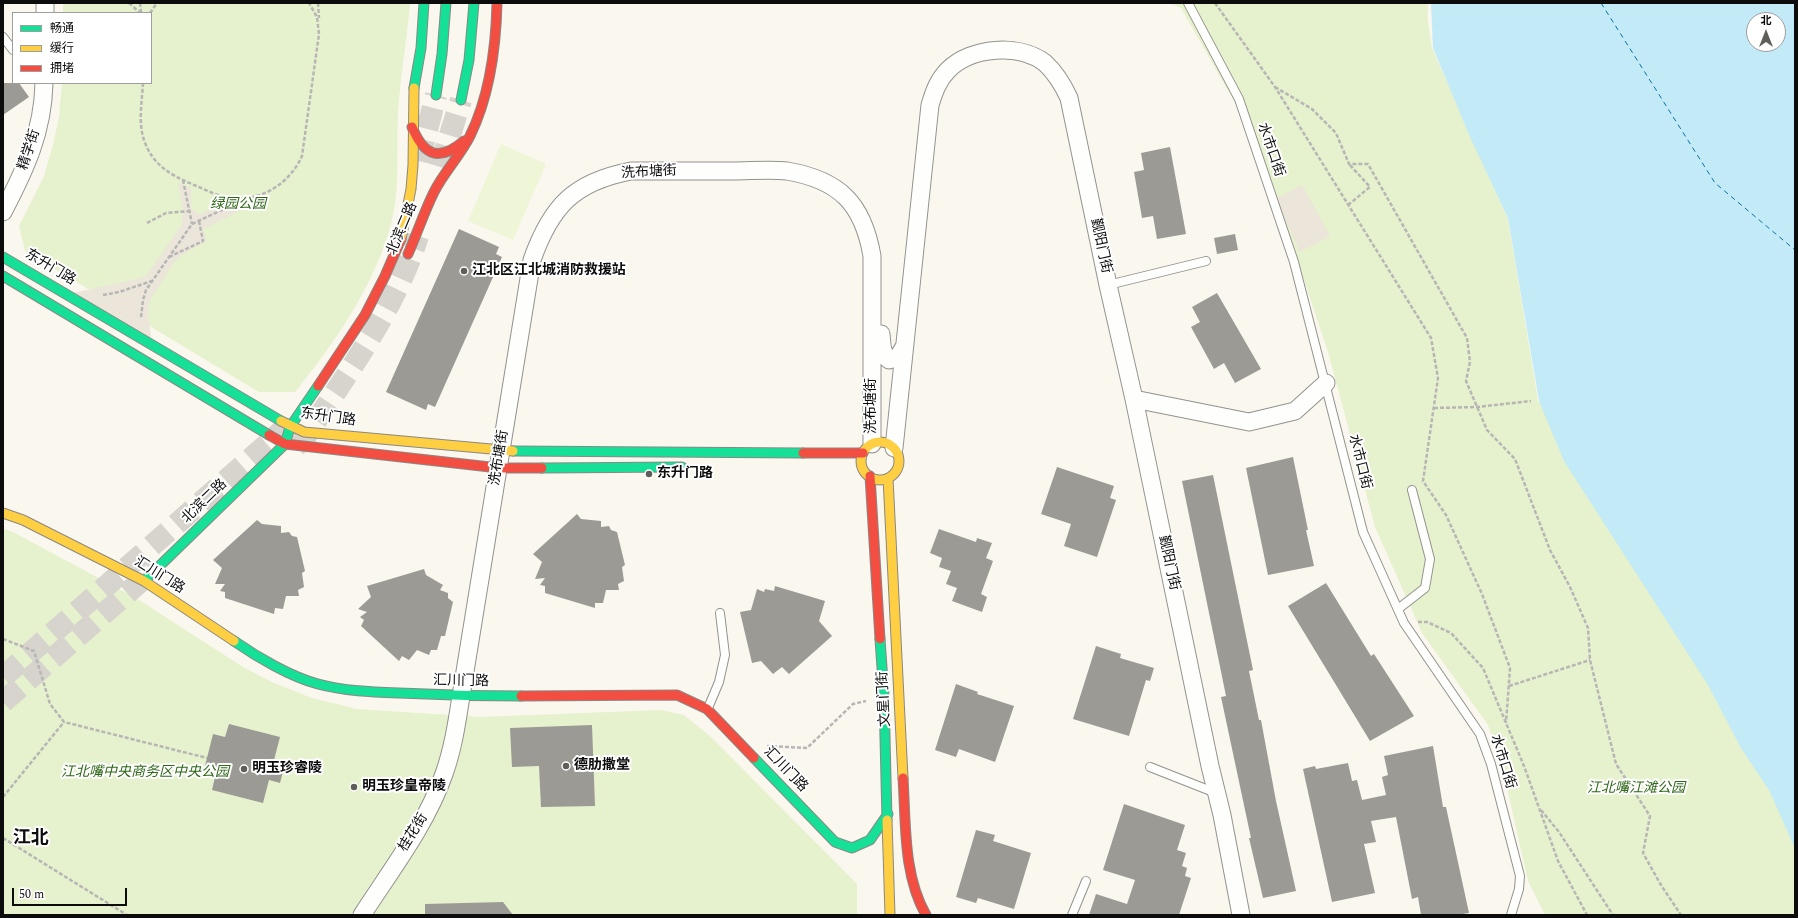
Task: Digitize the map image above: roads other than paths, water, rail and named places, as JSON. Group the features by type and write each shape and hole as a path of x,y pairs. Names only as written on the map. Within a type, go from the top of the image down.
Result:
{"street":[{"name":"北滨二路","path":"285,444 290,427 365,315 385,276 402,237 411,190 413,164 413,94 420,48 424,3"},
{"path":"436,94 442,54 446,3"},
{"path":"461,100 469,60 474,3"},
{"name":"北滨二路","path":"406,260 435,191 469,136 483,103 492,64 497,20 497,3"},
{"name":"觐阳门街","path":"894,448 930,105 936,86 948,70 968,56 994,51 1022,51 1044,63 1060,79 1069,98 1217,793 1241,915"},
{"name":"精学街","path":"3,212 35,144 42,85"},
{"path":"412,127 416,138 424,148 430,152 438,154 451,153 469,136"},
{"name":"洗布塘街","path":"461,696 532,260 540,236 552,215 567,199 586,186 608,176 631,171 786,171 813,177 836,188 857,210 868,235 872,256 873,291 868,449"},
{"name":"东升门路","path":"3,256 290,427 502,451 868,449"},
{"path":"3,276 285,444 499,468 688,467"},
{"path":"873,291 881,325 883,351 885,357 889,360 894,359 904,347"},
{"path":"1134,399 1249,422 1295,411 1326,383"},
{"name":"北滨二路","path":"144,581 285,444 306,429"},
{"path":"884,442 894,448 898,453 899,465 893,475 888,478 876,479 858,466 868,449 884,442"},
{"name":"文星门街","path":"870,476 884,696 890,915"},
{"name":"文星门街","path":"888,478 906,828 911,874 918,903 926,915"},
{"name":"汇川门路","path":"3,513 23,520 144,581 250,652 282,670 317,684 356,691 461,696 677,695 707,709 835,842 852,848 870,840 888,814"},
{"name":"桂花街","path":"362,915 431,805 445,772 453,742 461,696"}],"lane":[{"name":"水市口街","path":"1188,3 1239,99 1294,262 1363,532 1404,623 1480,734 1491,764 1520,876 1519,889 1511,915"},
{"path":"3,37 12,49"},
{"path":"1108,285 1206,261"},
{"path":"1398,609 1425,588 1430,559 1412,490"},
{"path":"707,709 719,682 725,655 720,613"},
{"path":"1150,768 1217,793"},
{"path":"1072,915 1086,881"}],"water":[{"path":"1431,3 1795,3 1795,848 1769,790 1741,748 1708,685 1564,461 1539,401 1508,218 1470,137 1433,48"}],"tunnel":[{"path":"419,161 436,95"},
{"path":"440,167 461,100"},
{"path":"296,446 304,439 352,367 383,316 397,289 418,236"},
{"path":"3,677 288,424"},
{"path":"3,702 156,568"}],"place":[{"name":"江北区江北城消防救援站","path":"464,271"},
{"name":"东升门路","path":"649,474"},
{"name":"德肋撒堂","path":"566,766"},
{"name":"明玉珍睿陵","path":"244,769"},
{"name":"明玉珍皇帝陵","path":"354,787"}],"district":[{"name":"江北","path":"31,839"}],"park label":[{"name":"绿园公园","path":"238,205"},
{"name":"江北嘴中央商务区中央公园","path":"145,773"},
{"name":"江北嘴江滩公园","path":"1636,789"}]}
